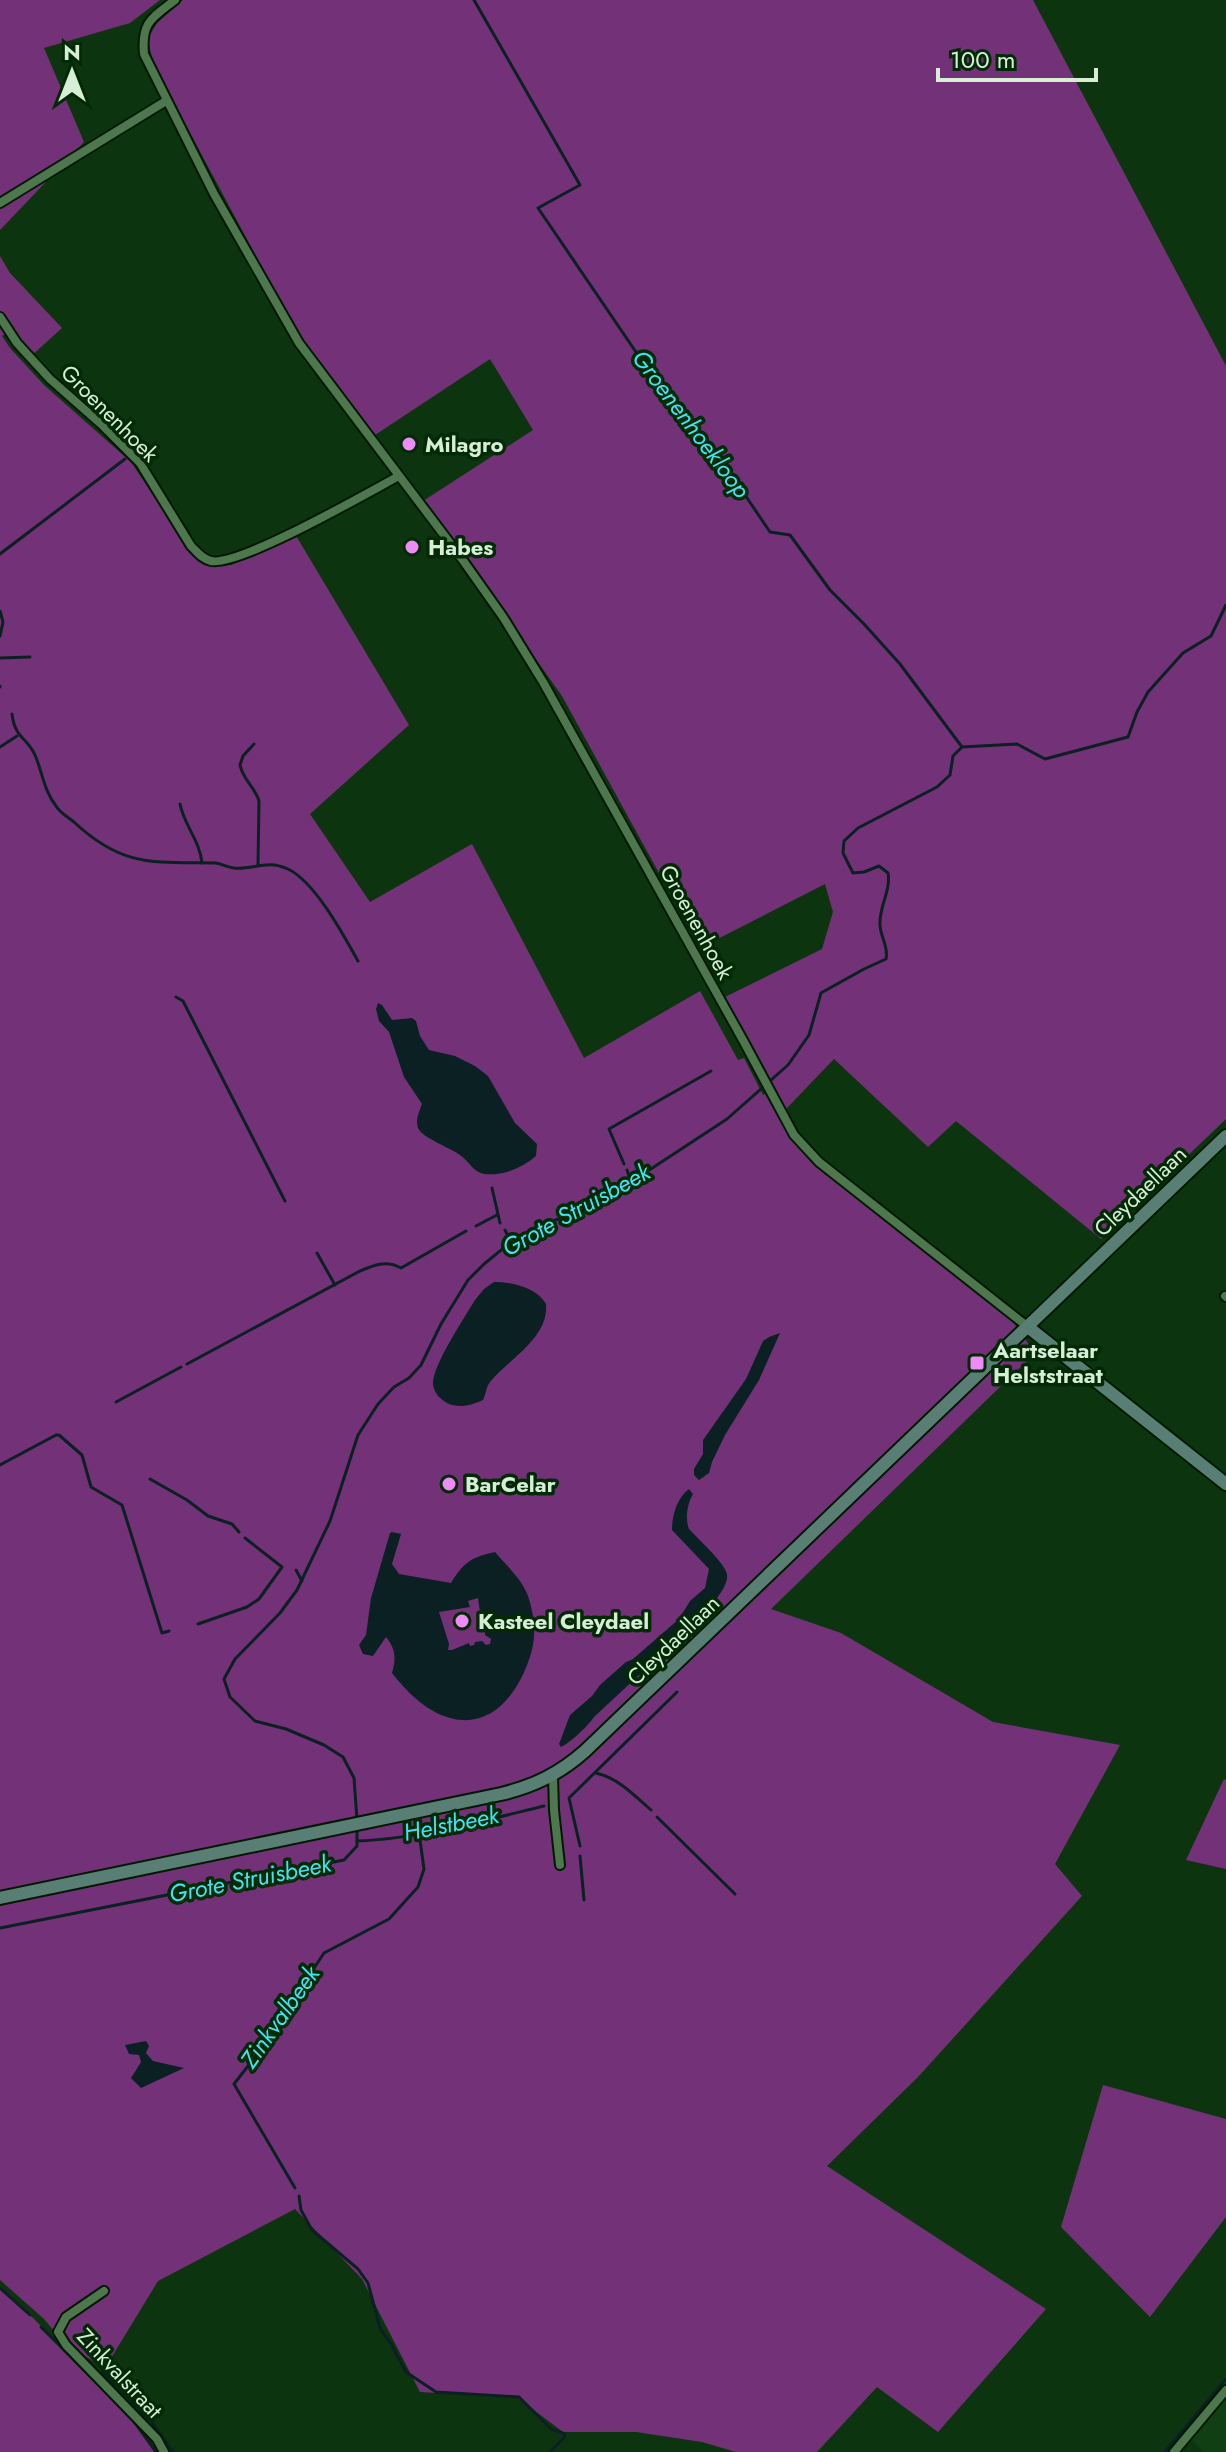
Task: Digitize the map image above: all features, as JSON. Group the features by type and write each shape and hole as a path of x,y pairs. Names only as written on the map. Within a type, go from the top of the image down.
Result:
{"street":[{"name":"Groenenhoek","path":"175,0 151,19 143,34 144,54 214,194 299,343 503,617 543,682 794,1135 809,1153 1028,1327"},
{"path":"0,203 166,101"},
{"name":"Groenenhoek","path":"0,317 17,343 50,379 140,463 191,546 209,561 228,560 260,548 399,476"},
{"name":"Cleydaellaan","path":"0,1898 517,1790 553,1776 585,1751 1226,1136"},
{"path":"1028,1327 1226,1484"},
{"path":"553,1776 560,1865"},
{"name":"Zinkvalstraat","path":"104,2291 66,2317 58,2332 66,2345 157,2439 164,2452"},
{"path":"1174,2452 1226,2390"}],"shaded area":[{"path":"0,0 160,0 130,23 44,48 84,142 0,230"},
{"path":"183,0 1033,0 1226,366 1226,1119 1101,1239 956,1121 928,1147 834,1059 786,1109 725,997 822,949 833,912 825,884 700,948 562,696 423,501 533,430 490,359 375,435 294,327 153,64 148,38 157,23"},
{"path":"0,256 10,273 62,328 30,357 9,331 2,336 10,348 44,385 131,462 191,551 206,564 231,565 295,534 409,725 310,814 370,902 472,844 584,1058 700,991 738,1060 744,1058 763,1095 808,1159 1006,1312 1035,1353 771,1609 841,1633 993,1722 1120,1745 1055,1864 1082,1896 918,2077 827,2166 1046,2309 938,2432 877,2387 817,2452 736,2452 702,2442 636,2432 563,2432 518,2398 420,2392 362,2279 295,2209 158,2281 105,2368 66,2345 44,2319 0,2280"},
{"path":"1226,1780 1226,1869 1186,1860"},
{"path":"1103,2085 1226,2119 1226,2217 1150,2317 1061,2227"},
{"path":"0,2289 119,2405 157,2452 0,2452"},
{"path":"1226,2379 1226,2452 1204,2452 1182,2431"}],"water":[{"path":"378,1003 392,1020 412,1018 416,1021 420,1036 429,1050 455,1056 488,1076 515,1123 537,1144 536,1156 512,1170 484,1174 460,1155 421,1132 417,1122 422,1104 404,1077 389,1032 379,1021"},
{"path":"494,1282 516,1284 536,1293 546,1304 545,1316 535,1338 490,1382 483,1400 465,1406 452,1405 436,1393 434,1376 475,1300"},
{"path":"780,1333 759,1380 725,1435 709,1473 699,1480 694,1475 694,1469 703,1454 703,1440 746,1379 763,1341"},
{"path":"689,1489 693,1494 687,1512 689,1529 725,1569 727,1577 724,1587 668,1648 579,1734 561,1747 559,1744 570,1715 626,1662 679,1619 690,1601 705,1588 709,1569 672,1530 676,1507"},
{"path":"390,1533 401,1534 392,1564 399,1574 451,1583 468,1562 495,1552 525,1590 534,1626 530,1658 510,1696 489,1714 462,1720 441,1715 422,1704 392,1673 394,1654 386,1637 373,1656 363,1654 359,1645 366,1635 371,1598","holes":["478,1598 485,1635 491,1639 490,1644 482,1641 448,1650 439,1612 470,1607 468,1601"]},
{"path":"146,2041 149,2046 146,2053 153,2061 184,2068 141,2088 131,2078 141,2062 139,2055 129,2054 125,2045"}],"waterway":[{"name":"Groenenhoekloop","path":"474,0 580,185 538,208 687,427 714,449 770,532 790,535 830,590 900,664 962,747"},
{"path":"0,554 125,459"},
{"name":"Grote Struisbeek","path":"357,1820 354,1778 343,1757 286,1729 255,1721 230,1697 224,1679 235,1659 280,1613 297,1590 330,1521 358,1435 378,1404 421,1365 468,1280 484,1264 511,1242 631,1182 727,1119 788,1065 809,1035 821,993 886,959 880,922 888,873 879,866 853,873 843,853 844,841 858,828 937,787 950,775 953,756 962,747 1017,744 1045,759 1128,737 1148,692 1183,653 1211,636 1226,605"},
{"path":"0,611 3,622 0,636"},
{"path":"0,658 30,657"},
{"path":"12,714 18,733 35,755 52,800 62,813 92,837 124,855 157,862 216,863 234,868 273,865 288,869 318,897 358,961"},
{"path":"0,747 17,736"},
{"path":"254,744 243,756 240,765 259,801 258,864"},
{"path":"180,804 202,863"},
{"path":"176,997 183,1001 285,1201"},
{"path":"624,1164 609,1129 711,1071"},
{"path":"627,1170 631,1182"},
{"path":"492,1188 500,1223"},
{"path":"476,1226 497,1215"},
{"path":"505,1230 510,1240"},
{"path":"187,1364 360,1271 385,1264 401,1268 466,1231"},
{"path":"317,1253 335,1285"},
{"path":"116,1402 181,1367"},
{"path":"0,1465 56,1435 82,1455 91,1487 122,1505 162,1633 169,1631"},
{"path":"150,1479 208,1516 232,1524 239,1532"},
{"path":"198,1624 247,1607 259,1599 282,1567 245,1538"},
{"path":"296,1570 302,1581"},
{"path":"580,1846 569,1798 677,1692"},
{"path":"596,1773 619,1783 651,1810"},
{"name":"Helstbeek","path":"357,1841 427,1833 544,1806"},
{"path":"657,1817 735,1894"},
{"name":"Grote Struisbeek","path":"0,1928 344,1860 357,1846 357,1828"},
{"name":"Zinkvalbeek","path":"295,2188 234,2084 324,1953 389,1919 418,1887 424,1869 419,1833"},
{"path":"580,1856 584,1900"},
{"name":"Zinkvalbeek","path":"299,2196 301,2210 312,2230 358,2269 368,2283 380,2328 406,2372 436,2392 519,2397 551,2429 565,2434 550,2452"},
{"path":"0,2288 30,2315"},
{"path":"41,2327 105,2391"},
{"path":"102,2371 154,2425 173,2452"},
{"path":"1165,2452 1226,2379"},
{"path":"133,2420 156,2452"}],"place":[{"name":"Milagro","path":"409,444"},
{"name":"Habes","path":"412,547"},
{"name":"Aartselaar Helststraat","path":"977,1363"},
{"name":"BarCelar","path":"449,1484"},
{"name":"Kasteel Cleydael","path":"462,1621"}]}
